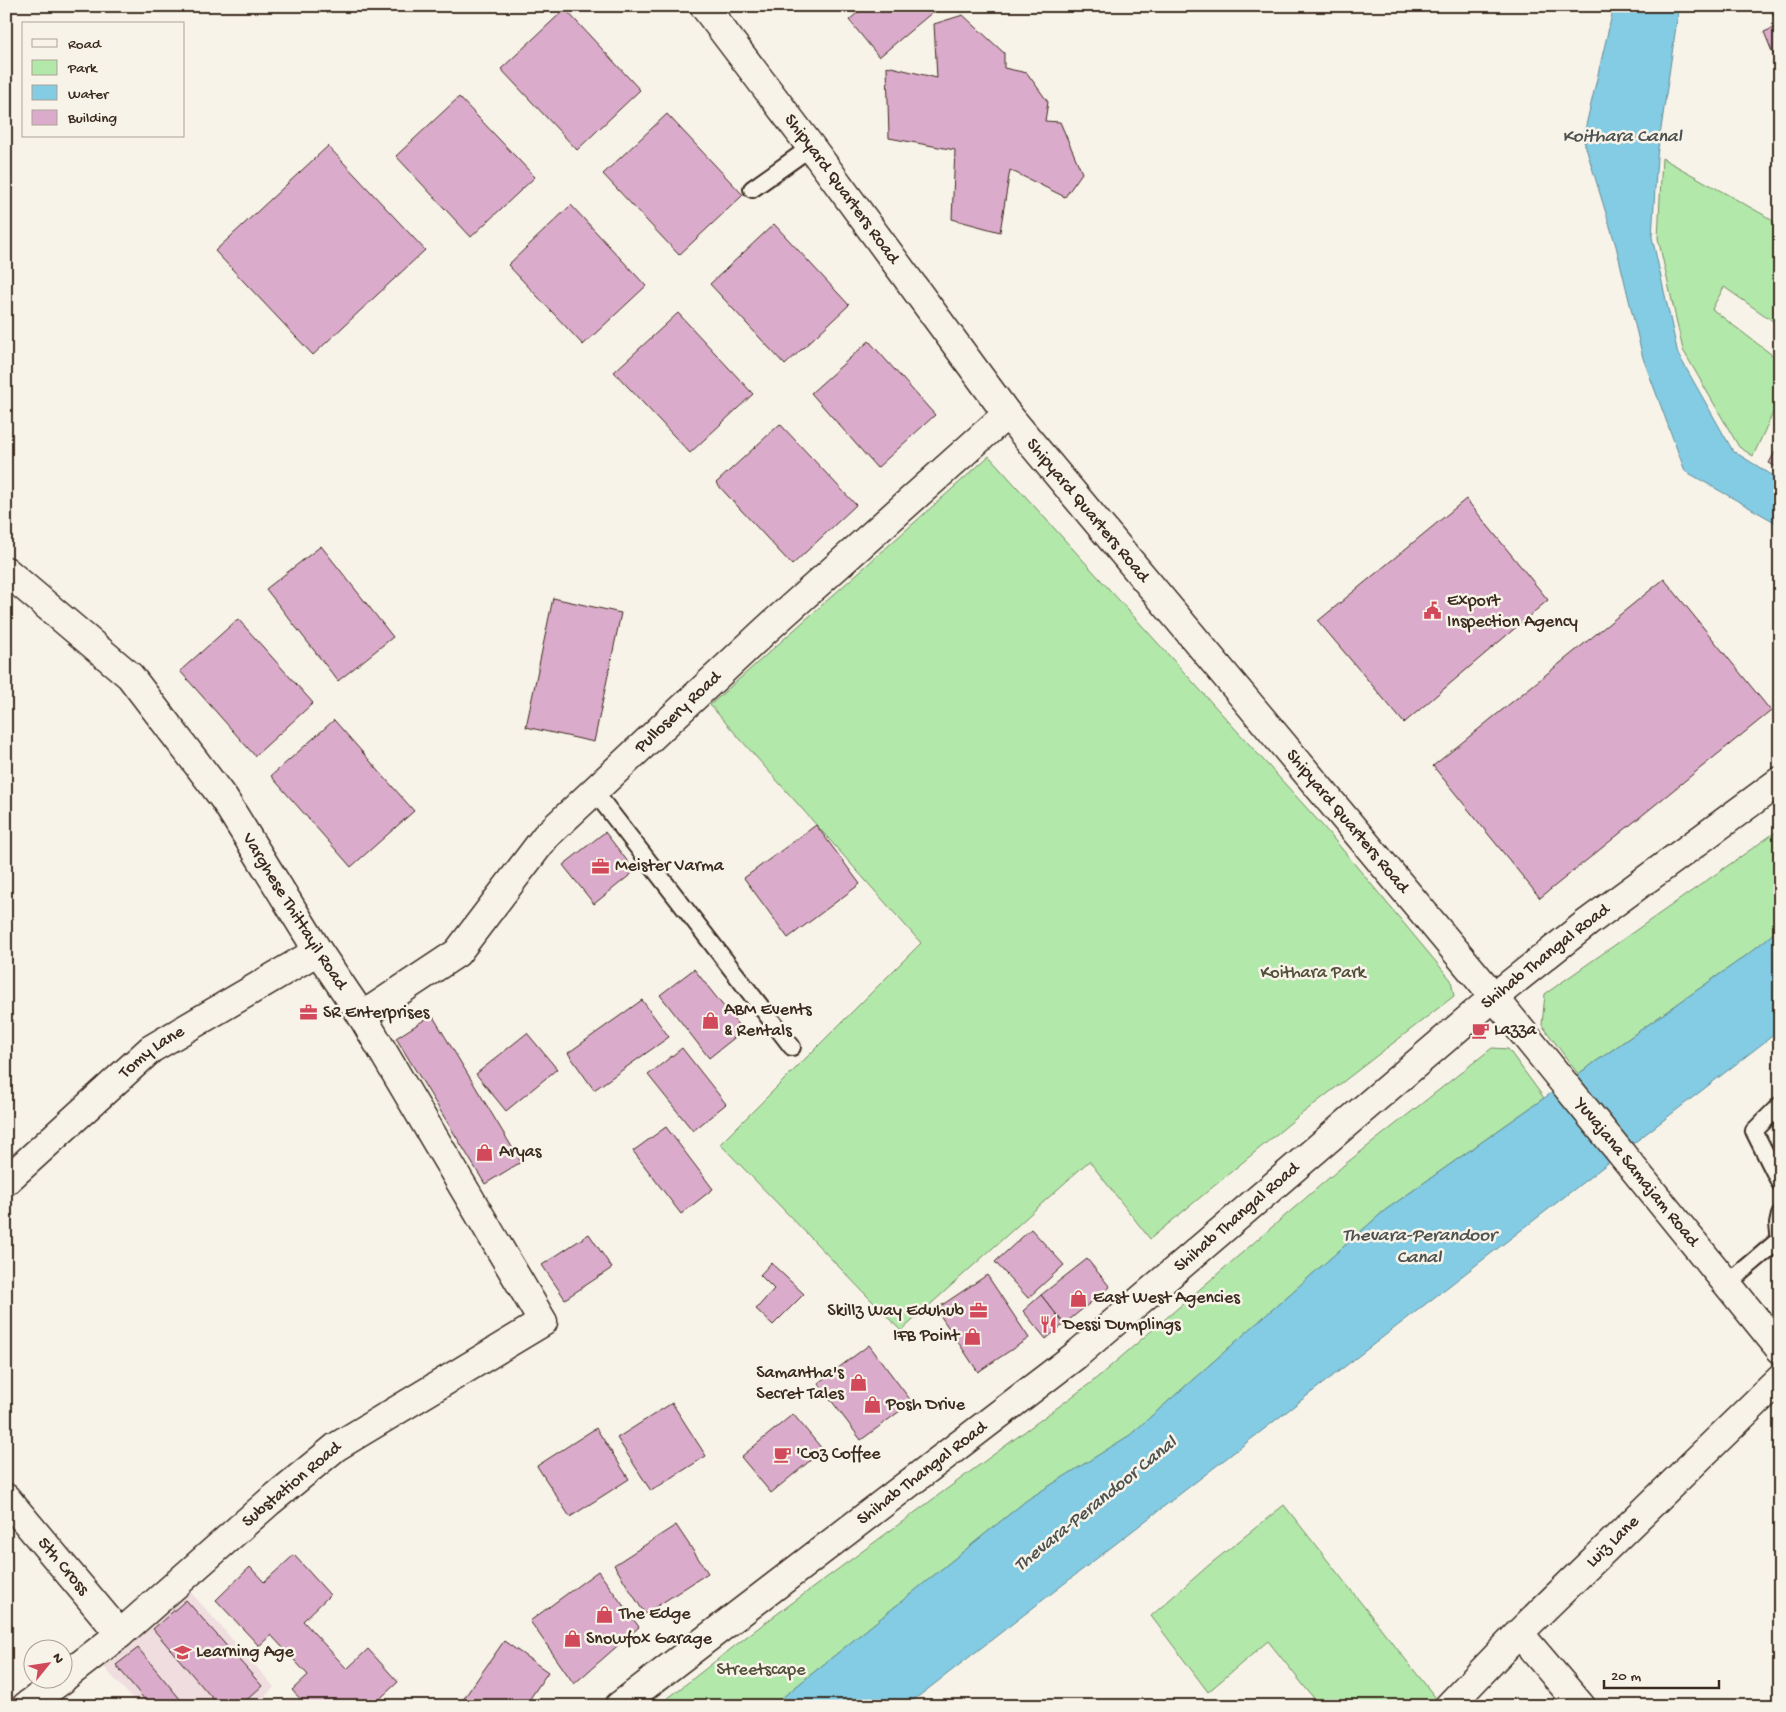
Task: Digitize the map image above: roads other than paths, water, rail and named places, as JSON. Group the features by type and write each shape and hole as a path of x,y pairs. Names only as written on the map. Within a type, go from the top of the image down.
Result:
{"street":[{"name":"Shipyard Quarters Road","path":"704,6 811,147 1007,414 1494,997"},
{"name":"Pullosery Road","path":"362,1016 457,953 546,836 766,630 1007,414"},
{"name":"Varghese Thittayil Road","path":"6,571 130,676 224,798 318,951 362,1016 543,1322"},
{"name":"Shihab Thangal Road","path":"619,1706 1075,1356 1494,997 1587,923 1780,781"},
{"name":"Tomy Lane","path":"6,1181 151,1049 318,951"},
{"name":"Yuvajana Samajam Road","path":"1494,997 1780,1350"},
{"name":"Substation Road","path":"72,1671 120,1634 262,1509 336,1447 543,1322"},
{"name":"Luiz Lane","path":"1449,1706 1519,1633 1780,1380"},
{"name":"5th Cross","path":"6,1498 120,1634"},
{"path":"1519,1633 1581,1706"},
{"name":"Substation Road","path":"26,1706 47,1690"}],"lane":[{"path":"752,189 811,147"},
{"path":"594,791 792,1046"},
{"path":"1780,1105 1754,1131 1780,1183"},
{"path":"1727,1284 1780,1241 1778,1224 1780,1215"}],"water":[{"name":"Koithara Canal","path":"1614,6 1679,6 1657,156 1652,237 1678,354 1733,451 1780,480 1780,525 1685,471 1643,358 1616,246 1583,138"},
{"name":"Thevara-Perandoor Canal","path":"1780,928 1780,1030 906,1706 772,1706 1027,1500 1130,1435 1384,1211 1747,955"}],"place":[{"name":"Export Inspection Agency","path":"1433,611"},
{"name":"Meister Varma","path":"601,866"},
{"name":"SR Enterprises","path":"309,1013"},
{"name":"ABM Events & Rentals","path":"710,1020"},
{"name":"Lazza","path":"1480,1030"},
{"name":"Aryas","path":"485,1152"},
{"name":"East West Agencies","path":"1079,1298"},
{"name":"Skillz Way Eduhub","path":"978,1311"},
{"name":"Dessi Dumplings","path":"1049,1325"},
{"name":"IFB Point","path":"973,1336"},
{"name":"Samantha's Secret Tales","path":"858,1383"},
{"name":"Posh Drive","path":"872,1405"},
{"name":"'Coz Coffee","path":"782,1454"},
{"name":"The Edge","path":"605,1614"},
{"name":"Snowfox Garage","path":"572,1639"},
{"name":"Learning Age","path":"182,1652"}],"park label":[{"name":"Koithara Park","path":"1313,973"},
{"name":"Streetscape","path":"761,1670"}]}
